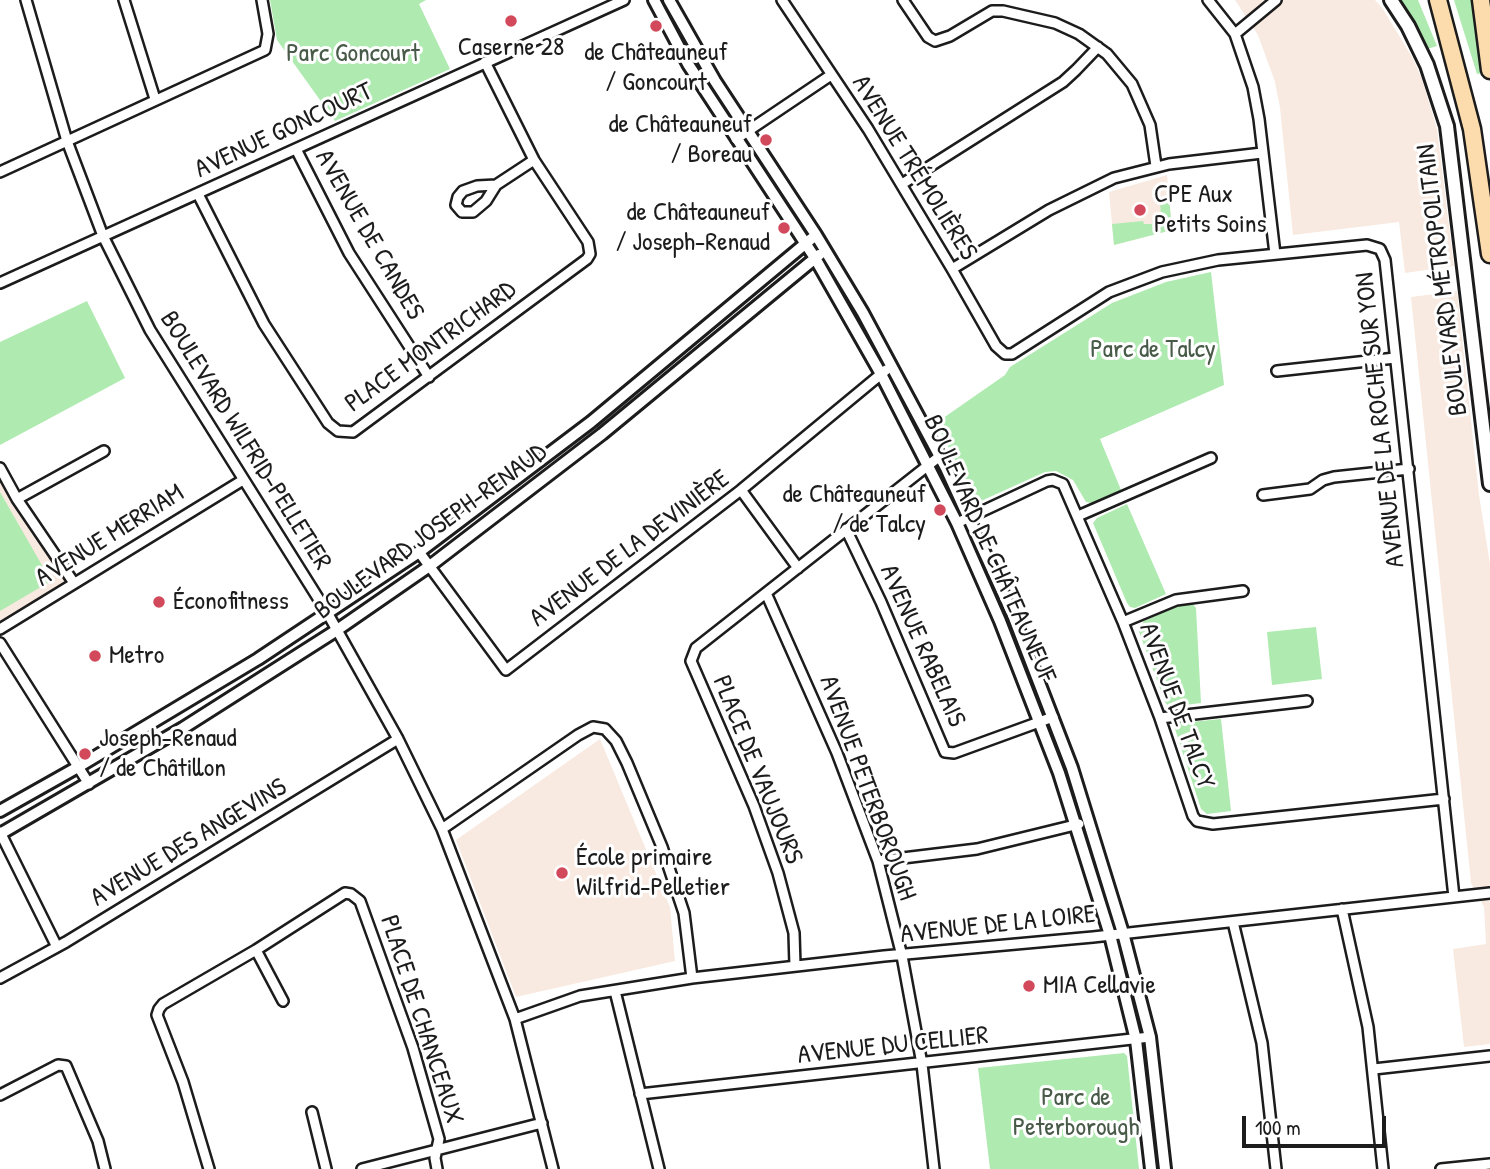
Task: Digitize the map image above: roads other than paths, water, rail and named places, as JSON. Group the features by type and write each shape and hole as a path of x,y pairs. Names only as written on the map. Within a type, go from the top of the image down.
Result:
{"highway":[{"path":"1426,0 1451,50"},
{"path":"1438,0 1464,92 1476,150 1490,254"},
{"path":"1480,0 1490,70"}],"main road":[{"name":"BOULEVARD MÉTROPOLITAIN","path":"1391,0 1408,26 1427,65 1447,126 1490,484"}],"street":[{"name":"BOULEVARD WILFRID-PELLETIER","path":"26,0 68,141 103,236 150,330 328,614 398,739 442,830 515,1019 553,1169"},
{"path":"124,0 155,99"},
{"path":"0,172 265,50 268,34 262,0"},
{"name":"AVENUE GONCOURT","path":"0,283 624,0"},
{"name":"BOULEVARD DE CHÂTEAUNEUF","path":"654,0 688,64 815,258 881,374 957,523 1006,634 1041,722 1110,935 1136,1040 1151,1169"},
{"name":"BOULEVARD DE CHÂTEAUNEUF","path":"669,0 700,57 825,249 892,366 940,456 1013,615 1089,820 1123,933 1150,1037 1165,1169"},
{"name":"AVENUE TRÉMOLIÈRES","path":"782,0 902,184 999,351 1009,354"},
{"path":"903,0 928,37 934,41 950,36 992,11 1003,11 1068,28 1098,47 1125,73 1141,100 1150,125 1156,166"},
{"path":"1208,0 1235,34 1257,103 1275,254"},
{"path":"1235,34 1276,0"},
{"path":"902,184 1069,77 1098,47"},
{"name":"PLACE MONTRICHARD","path":"198,194 264,324 328,424 338,431 353,432 587,259 590,254 589,242 534,160 485,62"},
{"path":"736,139 831,75"},
{"name":"AVENUE DE CANDES","path":"296,149 349,253 429,377"},
{"path":"953,269 1078,194 1114,178 1156,166 1262,153"},
{"path":"496,185 534,160"},
{"name":"BOULEVARD JOSEPH-RENAUD","path":"0,811 79,767 258,659 419,552 590,422 816,236"},
{"name":"AVENUE DE LA ROCHE SUR YON","path":"1009,354 1109,292 1136,281 1206,262 1367,245 1380,249 1385,260 1409,469 1454,897"},
{"name":"BOULEVARD JOSEPH-RENAUD","path":"0,833 89,784 183,727 337,630 431,565 602,434 825,249"},
{"path":"1278,371 1395,358"},
{"name":"AVENUE DE LA DEVINIÈRE","path":"419,552 506,670 741,491 892,366"},
{"path":"17,499 104,451"},
{"name":"PLACE DE VAUJOURS","path":"795,966 794,933 778,873 754,806 691,661 696,648 940,456"},
{"path":"1078,516 1211,458"},
{"path":"0,468 17,499 74,583"},
{"path":"1263,495 1310,489 1323,480 1334,477 1409,469"},
{"name":"AVENUE MERRIAM","path":"0,629 243,480"},
{"name":"AVENUE DE TALCY","path":"957,523 1053,480 1063,484 1123,622 1160,718 1193,816 1204,824 1444,799"},
{"path":"741,491 798,568"},
{"name":"AVENUE RABELAIS","path":"846,530 881,602 946,752 954,753 1053,717"},
{"path":"1123,622 1176,600 1243,591"},
{"name":"AVENUE PETERBOROUGH","path":"766,593 838,752 878,861 902,956 922,1064 934,1169"},
{"path":"0,643 89,784"},
{"path":"258,659 267,673"},
{"path":"1160,718 1307,701"},
{"path":"172,711 183,727"},
{"path":"442,830 578,735 593,727 605,729 616,741 627,763 662,847 684,913 692,978"},
{"name":"AVENUE DES ANGEVINS","path":"0,978 57,947 398,739"},
{"path":"878,861 977,849 1089,820"},
{"path":"0,833 57,947"},
{"name":"PLACE DE CHANCEAUX","path":"209,1169 183,1082 157,1015 159,1009 163,1004 256,950 345,893 360,901 413,1048 439,1139 436,1150"},
{"name":"AVENUE DE LA LOIRE","path":"515,1019 580,996 692,978 1490,893"},
{"path":"1342,909 1361,989 1374,1069 1383,1169"},
{"path":"1233,922 1262,1043 1276,1169"},
{"path":"256,950 283,1001"},
{"path":"615,990 659,1169"},
{"name":"AVENUE DU CELLIER","path":"640,1094 1150,1037"},
{"path":"1374,1069 1490,1056"},
{"path":"0,1095 58,1065 66,1066 98,1141 105,1169"},
{"path":"312,1112 326,1169"},
{"path":"362,1169 542,1123"},
{"path":"436,1150 437,1169"},
{"path":"1441,1169 1490,1164"}],"place":[{"name":"Caserne 28","path":"511,21"},
{"name":"de Châteauneuf / Goncourt","path":"656,26"},
{"name":"de Châteauneuf / Boreau","path":"766,140"},
{"name":"CPE Aux Petits Soins","path":"1140,210"},
{"name":"de Châteauneuf / Joseph-Renaud","path":"784,228"},
{"name":"de Châteauneuf / de Talcy","path":"940,510"},
{"name":"Éconofitness","path":"159,602"},
{"name":"Metro","path":"95,656"},
{"name":"Joseph-Renaud / de Châtillon","path":"85,754"},
{"name":"École primaire Wilfrid-Pelletier","path":"562,873"},
{"name":"MIA Cellavie","path":"1029,986"}],"park label":[{"name":"Parc Goncourt","path":"353,54"},
{"name":"Parc de Talcy","path":"1153,350"},
{"name":"Parc de Peterborough","path":"1076,1113"}]}
